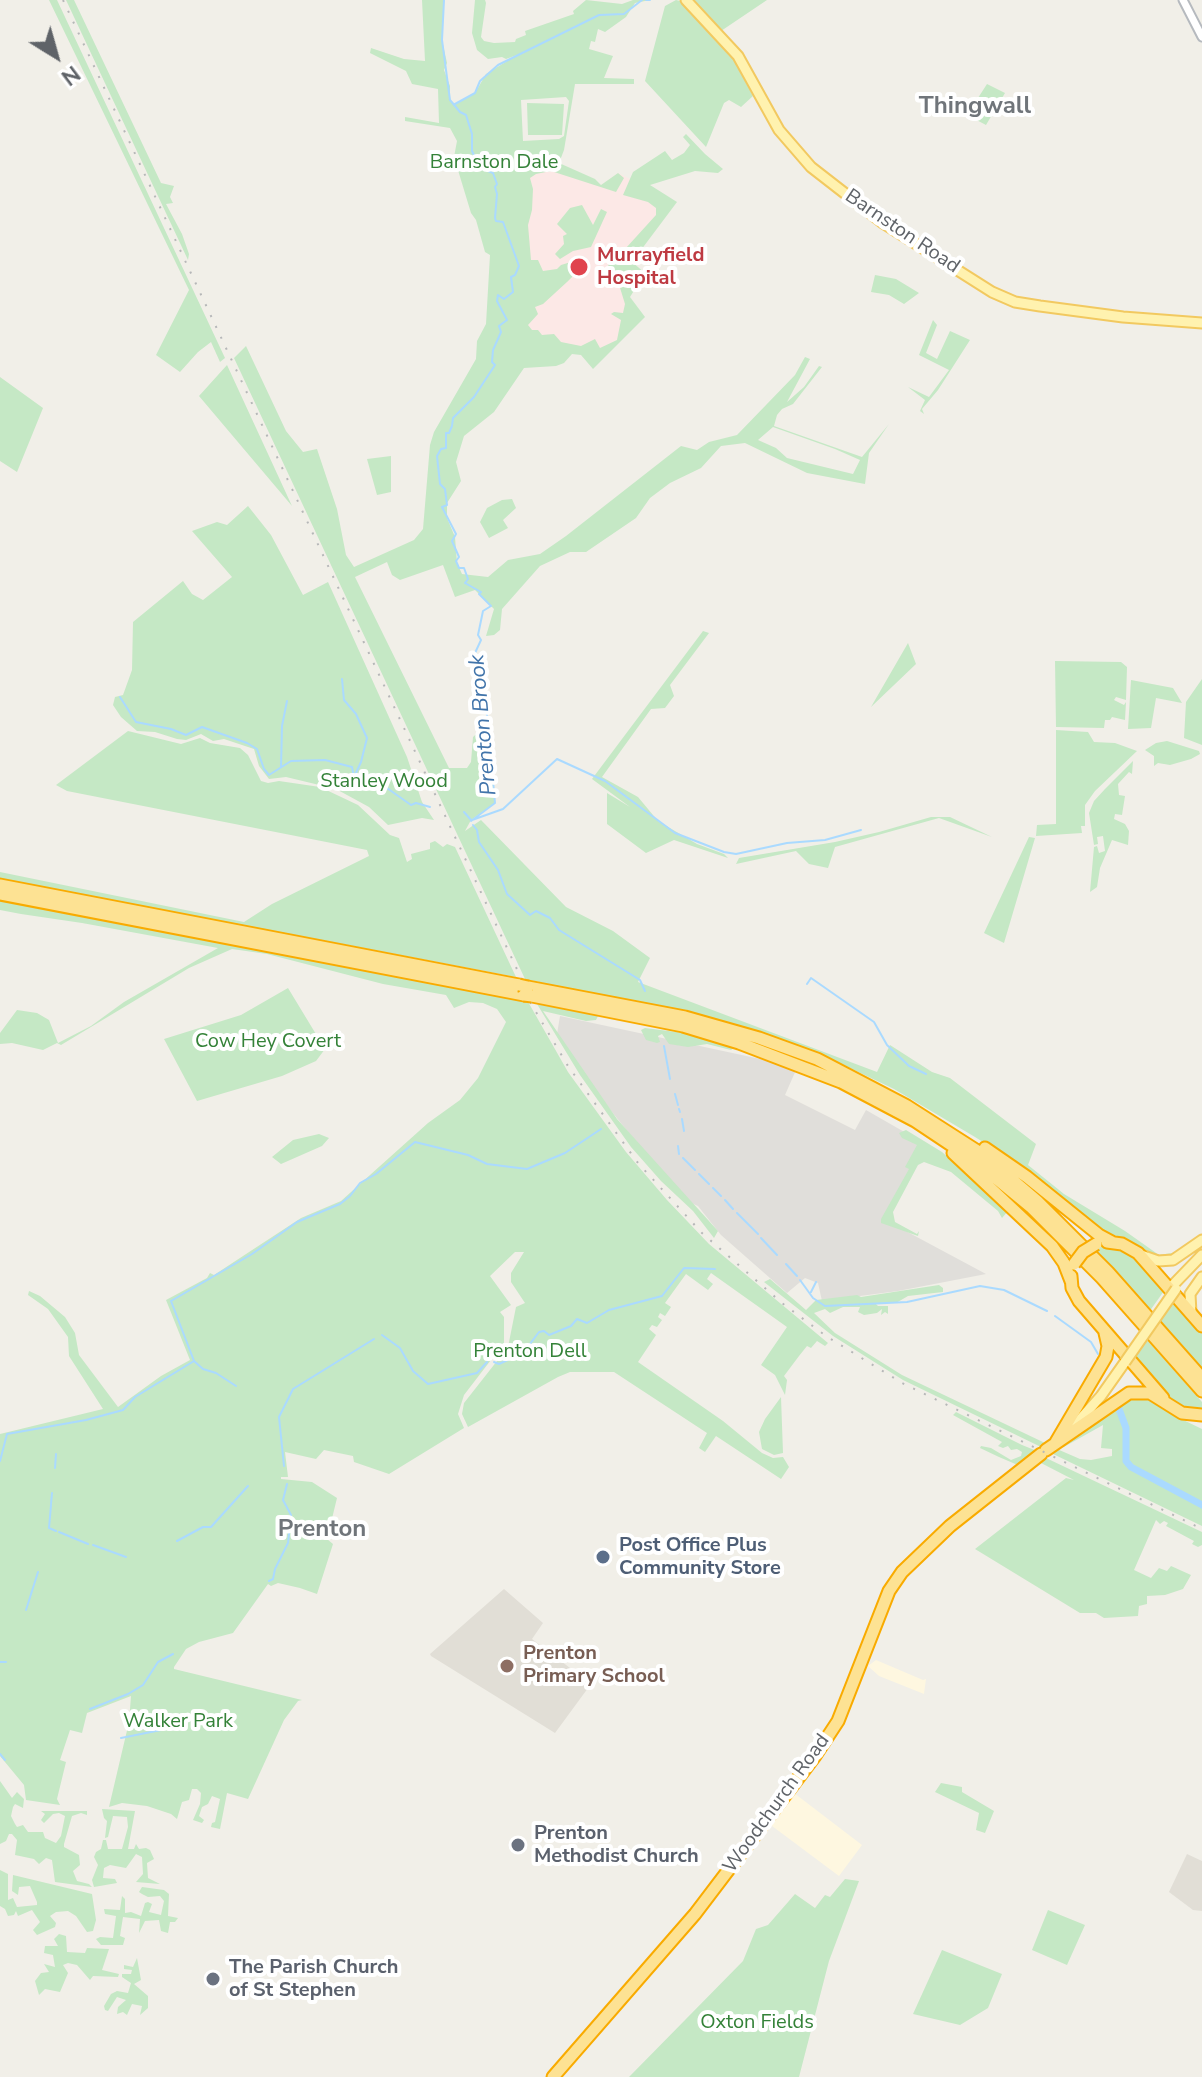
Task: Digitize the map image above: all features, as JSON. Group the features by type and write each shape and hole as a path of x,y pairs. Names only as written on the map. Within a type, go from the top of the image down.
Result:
{"highway":[{"path":"0,885 526,991 683,1026 791,1061 841,1082 881,1101 975,1161 1032,1208 1102,1278 1202,1391"},
{"path":"0,894 334,953"},
{"path":"526,991 685,1017 759,1038 817,1059 945,1124 993,1153 1052,1195 1099,1235 1138,1253 1202,1326"},
{"path":"841,1082 945,1147 1052,1246 1064,1263 1079,1301 1168,1404"},
{"path":"907,1106 982,1154 1037,1201 1108,1272 1202,1378"},
{"path":"1071,1281 1074,1264 1083,1252 1096,1244 1112,1242"},
{"path":"1048,1449 1106,1357 1107,1340 1103,1328"},
{"path":"1048,1449 1129,1393 1150,1393 1177,1411 1199,1417"},
{"name":"Woodchurch Road","path":"553,2077 695,1914 815,1756 838,1721 889,1591 902,1572 950,1526 1048,1449"}],"main road":[{"name":"Barnston Road","path":"686,0 738,56 779,130 811,167 883,223 992,292 1015,302 1040,306 1202,323"},
{"path":"1183,0 1202,37"},
{"path":"1138,1253 1158,1261 1173,1260 1202,1240"},
{"name":"Woodchurch Road","path":"1048,1449 1068,1431 1202,1255"},
{"name":"Woodchurch Road","path":"1175,1287 1202,1262"},
{"path":"1192,1315 1190,1294 1202,1277"}],"shaded area":[{"name":"Murrayfield Hospital","path":"534,166 601,185 618,173 676,202 629,261 628,294 643,317 595,359 515,331 519,173"},
{"path":"560,1016 779,1063 796,1070 785,1095 855,1130 866,1110 927,1145 887,1221 986,1274 898,1291 822,1301 818,1283 805,1278 787,1293 721,1235 698,1206 682,1199 604,1102 557,1034"},
{"name":"Prenton Primary School","path":"504,1589 543,1623 532,1639 591,1684 555,1733 430,1654"},
{"path":"876,1660 926,1679 924,1694 879,1676 868,1666"},
{"path":"794,1793 862,1845 839,1876 768,1823"},
{"path":"1187,1854 1202,1861 1202,1911 1193,1910 1169,1892"}],"green space":[{"path":"49,0 57,0 225,358 220,362 211,342 180,372 156,355 189,290"},
{"path":"66,0 74,0 161,183 174,186 170,197 173,203 166,204 182,234 188,260"},
{"name":"Barnston Dale","path":"422,0 444,0 442,40 447,63 444,70 450,86 450,100 455,104 475,93 486,74 517,55 506,59 488,59 477,50 472,33 475,0 485,0 486,3 481,37 494,43 515,42 526,35 525,31 574,14 573,11 586,0 622,4 633,0 650,0 635,3 626,17 605,32 598,29 595,42 591,41 589,49 613,56 604,78 634,79 634,84 575,84 559,163 595,179 601,185 618,173 624,178 616,192 551,171 530,178 533,189 528,225 531,260 538,260 543,271 584,258 581,268 567,282 543,304 535,307 538,314 528,325 542,335 554,334 561,342 581,346 595,339 600,348 617,340 621,320 611,314 623,313 625,304 617,278 608,265 610,263 598,249 600,244 616,259 656,215 656,208 648,202 623,195 633,172 665,151 672,160 684,153 690,145 683,137 686,134 723,169 718,173 695,171 650,185 677,202 632,262 645,273 630,297 645,317 593,369 581,355 572,354 556,366 524,368 494,412 464,436 456,462 461,481 447,503 447,518 455,537 457,563 462,574 488,577 508,560 540,554 681,446 697,450 709,442 737,435 795,375 805,357 810,359 787,402 804,387 819,366 822,367 793,404 777,415 774,426 862,457 889,424 869,453 865,484 807,473 745,443 721,446 701,468 670,483 650,498 636,518 586,552 570,552 540,566 502,609 500,630 494,635 486,636 494,609 475,590 455,597 443,565 400,580 392,575 387,562 355,577 449,768 467,768 471,762 473,737 483,728 488,734 495,803 471,820 465,831 481,820 566,907 613,931 650,958 638,982 877,1072 890,1045 932,1072 950,1078 1036,1144 1028,1165 1064,1194 1159,1255 1178,1252 1202,1234 1202,1238 1173,1258 1151,1257 1125,1239 1101,1231 1024,1168 894,1089 831,1059 780,1039 713,1019 525,979 234,358 246,346 286,431 303,452 317,449 337,509 346,555 354,567 414,540 423,529 430,445 434,432 476,359 477,341 486,324 490,255 485,252 471,213 454,157 457,141 450,128 405,121 405,117 439,123 438,89 412,84 406,71 370,53 371,48 404,59 425,61","holes":["566,97 569,101 564,136 523,141 521,100","773,427 835,449 860,460 853,474 787,458 776,448 758,440"]},
{"path":"676,0 730,53 753,96 741,107 729,100 724,103 706,147 645,81 665,6"},
{"path":"693,0 767,0 721,31"},
{"path":"987,84 1005,93 986,125 967,115"},
{"path":"527,103 564,104 562,135 528,135"},
{"path":"582,205 593,225 601,209 607,212 591,247 573,251 560,259 555,254 564,244 563,236 567,234 557,224 570,208"},
{"path":"875,275 896,279 919,293 904,304 889,295 871,292"},
{"path":"933,320 937,325 926,353 937,359 950,331 970,340 922,409 924,414 920,411 925,400 908,387 929,397 949,370 919,355"},
{"path":"227,365 292,506 199,396"},
{"path":"0,377 43,408 17,472 0,461"},
{"path":"391,456 391,492 377,495 367,459"},
{"path":"512,499 516,508 503,520 508,528 489,538 480,522 487,508 502,500"},
{"name":"Stanley Wood","path":"248,506 271,535 303,595 328,582 407,757 422,802 434,820 422,818 388,825 369,807 336,789 286,777 269,779 259,766 254,749 224,739 213,741 201,734 186,740 137,731 113,705 115,697 123,695 132,670 133,622 183,581 192,594 203,600 232,577 192,531 217,522 227,525"},
{"path":"703,631 709,633 670,685 674,696 665,708 651,709 602,777 638,797 658,821 728,858 674,840 646,853 607,824 607,793 630,807 592,779"},
{"path":"908,643 916,664 871,707"},
{"path":"1055,661 1121,662 1127,667 1126,700 1116,697 1114,700 1124,705 1126,702 1125,720 1112,717 1105,720 1104,728 1056,727"},
{"path":"1202,679 1202,745 1184,738 1186,702"},
{"path":"1131,680 1173,688 1182,703 1156,698 1151,728 1128,729"},
{"path":"1056,730 1088,732 1094,742 1115,743 1137,751 1095,791 1085,805 1082,833 1036,836 1037,825 1056,824"},
{"path":"128,731 181,744 200,738 210,743 240,748 248,755 261,781 320,787 358,805 390,835 399,838 407,862 412,859 411,854 430,849 430,843 435,841 443,847 447,844 455,847 516,977 0,879 0,872 244,922 272,904 369,856 367,850 67,791 56,785"},
{"path":"1167,741 1199,751 1200,754 1170,765 1158,763 1154,766 1154,756 1145,750"},
{"path":"1133,761 1132,774 1129,772 1118,784 1119,795 1125,796 1122,815 1115,814 1114,819 1125,824 1129,831 1128,845 1112,840 1100,868 1097,887 1090,892 1094,847 1097,846 1099,853 1105,851 1103,836 1097,837 1098,844 1094,845 1089,813 1094,801"},
{"path":"931,817 950,817 992,837 939,818 835,847 828,868 809,864 796,851 736,864 739,858 835,842"},
{"path":"1029,837 1035,838 1004,943 984,933"},
{"path":"0,900 527,1000 568,1072 626,1152 667,1200 709,1244 828,1343 825,1346 817,1341 811,1348 807,1346 784,1376 787,1380 785,1395 775,1375 761,1365 787,1327 711,1273 707,1279 713,1284 708,1290 686,1274 665,1303 671,1307 665,1316 660,1313 658,1317 662,1320 657,1327 652,1325 649,1329 656,1335 638,1362 723,1421 762,1453 773,1458 783,1457 789,1467 781,1479 716,1436 705,1452 699,1448 707,1433 614,1372 570,1372 468,1427 462,1414 464,1403 508,1347 516,1307 525,1303 511,1282 511,1273 524,1252 515,1252 490,1276 511,1305 500,1312 504,1317 504,1343 464,1395 458,1414 464,1428 389,1474 354,1462 353,1456 324,1450 316,1459 285,1452 288,1477 281,1479 312,1482 337,1498 327,1539 333,1544 317,1594 278,1583 268,1584 233,1633 199,1642 186,1649 174,1667 302,1700 284,1720 248,1799 227,1793 220,1829 211,1827 220,1799 212,1796 208,1804 202,1807 199,1816 204,1820 202,1823 193,1820 200,1804 201,1793 197,1789 192,1789 189,1800 182,1802 177,1819 147,1806 122,1803 109,1807 129,1722 131,1696 87,1713 82,1733 70,1730 60,1760 66,1762 57,1799 60,1805 26,1800 24,1785 0,1756 0,1434 103,1409 69,1356 68,1337 48,1309 28,1295 29,1291 65,1317 75,1333 79,1355 118,1407 161,1376 190,1360 166,1300 207,1278 210,1273 214,1275 301,1218 341,1201 428,1123 460,1100 478,1078 506,1022 497,1009 483,1003 469,1002 454,1008 446,995 383,984 267,954 232,949 189,968 61,1045 57,1043 43,1050 12,1043 0,1044 0,1033 17,1010 37,1013 49,1020 58,1043 218,948 0,910"},
{"name":"Cow Hey Covert","path":"288,988 325,1049 316,1061 282,1076 197,1101 164,1039 241,1015"},
{"path":"537,1004 598,1016 596,1020 586,1021 543,1011 617,1119 718,1231 714,1238 693,1211 631,1147 580,1075"},
{"path":"641,1030 692,1034 734,1048 669,1044 662,1034 658,1036 660,1042 657,1043 646,1040"},
{"path":"906,1130 942,1152 1008,1211 1002,1218 998,1211 951,1172 924,1162 918,1165 893,1212 895,1222 917,1234 919,1231 918,1236 881,1223 909,1169 905,1167 917,1145 902,1138 899,1133"},
{"path":"319,1134 329,1138 322,1146 281,1164 272,1157 293,1140"},
{"path":"1107,1245 1130,1254 1164,1291 1149,1312 1093,1249"},
{"path":"770,1279 806,1310 816,1300 861,1297 939,1285 943,1292 908,1296 896,1303 875,1303 888,1306 888,1314 885,1312 881,1315 882,1309 864,1315 858,1312 860,1307 843,1307 830,1313 825,1309 814,1313 835,1333 902,1375 1045,1443 1041,1447 903,1380 833,1336 764,1282"},
{"path":"1173,1301 1202,1334 1202,1372 1158,1322"},
{"path":"1146,1339 1202,1402 1202,1414 1177,1410 1132,1360"},
{"path":"781,1397 783,1453 774,1455 762,1449 759,1432"},
{"path":"1146,1397 1202,1429 1202,1526 1051,1453 1057,1449 1080,1459 1091,1460 1112,1456 1112,1449 1101,1448 1103,1425 1062,1448 1127,1398"},
{"path":"956,1412 1037,1451 1020,1466 980,1448 991,1448 1011,1460 1021,1456 1022,1452 1011,1450 1008,1446 998,1446 1002,1442 953,1415"},
{"path":"1046,1458 1202,1532 1202,1545 1198,1547 1192,1544 1194,1541 1166,1526 1168,1523 1164,1521 1160,1524 1156,1520 1134,1570 1151,1578 1159,1568 1167,1571 1171,1566 1191,1575 1183,1589 1165,1595 1147,1596 1147,1604 1139,1606 1138,1616 1104,1618 1096,1613 1080,1613 975,1549 1066,1478 1074,1480 1041,1463"},
{"path":"0,1781 12,1798 17,1792 24,1799 23,1808 15,1804 13,1807 11,1816 17,1827 23,1825 28,1832 43,1832 45,1838 56,1843 61,1836 65,1816 53,1814 44,1823 41,1820 45,1814 41,1811 87,1811 87,1815 72,1816 64,1847 79,1855 80,1865 73,1871 77,1881 92,1887 55,1882 52,1860 46,1858 39,1864 34,1859 15,1855 17,1840 12,1834 0,1844"},
{"path":"941,1783 962,1787 962,1792 994,1811 985,1833 976,1830 979,1813 935,1792"},
{"path":"102,1809 135,1811 128,1849 134,1849 136,1844 139,1849 150,1850 154,1859 147,1863 148,1878 160,1884 136,1882 143,1874 142,1857 136,1854 126,1868 110,1865 104,1868 103,1878 115,1879 117,1883 94,1887 92,1880 98,1865 94,1857 96,1852 101,1849 103,1840 106,1840 108,1849 122,1849 128,1827 127,1817 113,1816 108,1837 105,1838 107,1821"},
{"path":"0,1870 8,1874 8,1900 13,1898 17,1907 37,1905 37,1902 30,1886 19,1887 18,1895 12,1891 13,1875 92,1894 96,1920 93,1931 87,1932 76,1916 68,1911 50,1916 56,1923 55,1927 37,1935 33,1930 40,1922 32,1910 18,1916 16,1911 8,1916 0,1906"},
{"name":"Oxton Fields","path":"845,1879 859,1881 829,1961 799,2077 629,2077 743,1961 756,1929 768,1925 795,1894 815,1908 825,1895 830,1897"},
{"path":"142,1887 164,1890 169,1894 168,1916 178,1918 170,1922 168,1933 161,1931 159,1920 145,1921 139,1933 140,1919 123,1917 120,1936 125,1938 123,1945 101,1945 96,1939 113,1938 116,1916 105,1914 104,1909 120,1910 122,1896 125,1899 125,1913 141,1916 148,1902 152,1904 149,1912 161,1915 164,1901 160,1896 142,1894 139,1892"},
{"path":"1048,1910 1085,1925 1067,1965 1032,1950"},
{"path":"59,1934 66,1936 67,1952 85,1953 87,1948 109,1949 102,1970 119,1974 118,1977 93,1976 90,1980 77,1965 68,1963 63,1965 68,1973 60,1992 45,1989 39,1995 35,1981 41,1973 49,1972 44,1964 55,1967 53,1955 44,1953 45,1946 58,1946 54,1939"},
{"path":"942,1950 1002,1974 988,2008 960,2025 913,2014"},
{"path":"137,1958 141,1980 134,1984 148,1996 148,2008 140,2015 142,2006 132,2004 127,2015 123,2012 117,2014 118,2007 126,2000 117,1997 108,2011 105,2010 111,1994 117,1991 128,1993 131,1983 122,1974 131,1974 132,1970 124,1969 124,1965 133,1967"}],"waterway":[{"name":"Prenton Brook","path":"444,0 442,40 450,100 466,115 472,134 472,151 480,168 493,173 497,184 495,218 503,222 519,266 511,277 513,292 504,299 498,295 497,301 507,320 499,326 501,332 493,350 492,362 495,365 474,397 453,418 449,433 446,433 446,448 441,449 437,456 440,484 445,489 447,505 442,507 456,534 452,541 459,557 456,561 459,568 464,568 468,579 465,583 481,592 479,594 491,606 483,611 478,635 481,640 475,653 487,715 495,803 471,821"},
{"path":"455,104 475,93 480,81 498,65 599,15 624,14 642,0"},
{"path":"342,679 344,700 356,714 367,738 354,777 368,777 371,782 377,781 411,805 416,803 430,807"},
{"path":"120,697 136,722 186,735 202,727 247,743 257,749 269,775 291,761 325,760 352,767 354,777"},
{"path":"281,767 282,726 287,701"},
{"path":"472,820 503,809 557,759 605,781 675,833 724,852 736,854 787,843 825,840 861,830"},
{"path":"464,812 471,820"},
{"name":"Prenton Brook","path":"473,825 479,842 498,870 507,894 530,915 536,911 550,918 559,930 640,980 645,991"},
{"path":"807,984 811,978 874,1022 887,1045 909,1066 926,1074"},
{"name":"Prenton Brook","path":"664,1046 670,1079"},
{"name":"Prenton Brook","path":"675,1094 678,1105"},
{"name":"Prenton Brook","path":"682,1119 684,1131"},
{"path":"236,1386 194,1361 171,1301 252,1254 297,1222 340,1204 360,1183 415,1142 468,1155 487,1164 527,1169 565,1153 601,1129"},
{"name":"Prenton Brook","path":"678,1146 679,1154"},
{"name":"Prenton Brook","path":"683,1158 695,1170"},
{"name":"Prenton Brook","path":"699,1174 709,1184"},
{"name":"Prenton Brook","path":"713,1188 721,1196"},
{"name":"Prenton Brook","path":"725,1200 733,1209"},
{"name":"Prenton Brook","path":"737,1213 758,1234"},
{"name":"Prenton Brook","path":"761,1238 777,1255"},
{"name":"Prenton Brook","path":"786,1264 797,1276"},
{"path":"494,1362 499,1364 523,1353 539,1332 549,1335 571,1326 577,1319 587,1323 609,1310 662,1296 684,1268 715,1269"},
{"name":"Prenton Brook","path":"800,1280 813,1298 825,1306 907,1302 980,1286 1004,1290 1047,1311"},
{"path":"811,1292 816,1282"},
{"name":"Prenton Brook","path":"1055,1316 1091,1342 1098,1354"},
{"path":"382,1335 400,1348 413,1371 428,1384 477,1373 487,1362"},
{"path":"284,1466 279,1417 293,1389 374,1339"},
{"path":"0,1461 7,1434 123,1410 135,1397 194,1361"},
{"path":"1119,1409 1126,1428 1126,1461 1131,1467 1202,1505"},
{"path":"55,1468 56,1454"},
{"path":"269,1581 273,1579 288,1543 291,1515 283,1500 287,1484"},
{"path":"177,1541 203,1527 211,1527 248,1486"},
{"path":"51,1504 52,1493"},
{"path":"51,1505 49,1528 56,1531"},
{"path":"59,1532 88,1544"},
{"path":"93,1545 126,1557"},
{"path":"26,1610 38,1572"},
{"path":"90,1709 143,1685 158,1662 173,1654"},
{"path":"0,1662 6,1662"},
{"path":"121,1738 161,1730"},
{"path":"0,1754 5,1760"}],"railway":[{"path":"63,0 522,980"},
{"path":"530,1002 568,1066 638,1163 702,1233 782,1303 826,1336 902,1383 1202,1529"}],"place":[{"name":"Murrayfield Hospital","path":"579,267"},
{"name":"Post Office Plus Community Store","path":"603,1557"},
{"name":"Prenton Primary School","path":"507,1666"},
{"name":"Prenton Methodist Church","path":"518,1845"},
{"name":"The Parish Church of St Stephen","path":"213,1979"}],"district":[{"name":"Thingwall","path":"975,107"},
{"name":"Prenton","path":"322,1530"}],"park label":[{"name":"Prenton Dell","path":"530,1352"},
{"name":"Walker Park","path":"178,1722"}]}
